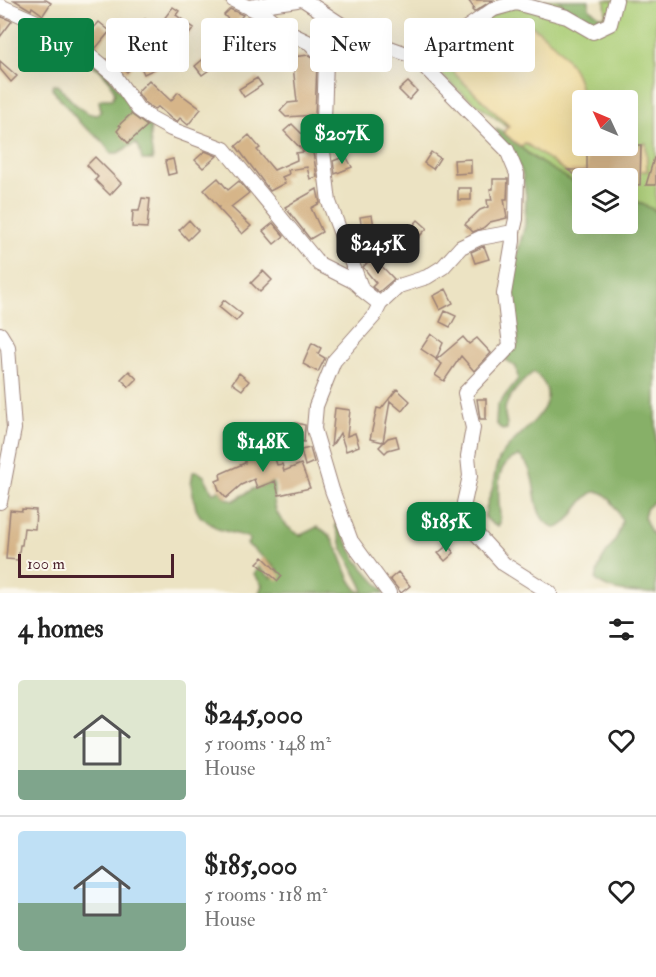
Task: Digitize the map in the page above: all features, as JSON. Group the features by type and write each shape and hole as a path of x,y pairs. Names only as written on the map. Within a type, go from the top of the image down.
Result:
{"street":[{"path":"233,0 268,17 286,32 310,43 326,60 323,151 329,202 362,290"},
{"path":"249,7 297,0"},
{"path":"304,0 360,37 404,53"},
{"path":"481,18 494,9 516,3 567,17 593,32 610,24 616,0"},
{"path":"0,6 46,26 92,56 115,76 138,109 149,117 171,129 224,149 319,264 353,281 380,304"},
{"path":"430,72 507,150 517,174 516,219 504,294 510,346 465,393 473,428 468,456 470,476 464,513 472,529 504,564 550,593"},
{"path":"389,593 351,541 314,429 316,406 334,362 374,316 380,304 399,286 427,277 443,267 461,248 480,238 513,232"},
{"path":"0,334 8,347 14,429 0,502"}],"green space":[{"path":"518,0 558,0 577,19 600,21 599,16 606,16 605,0 656,0 656,211 638,202 638,168 592,168 640,157 587,157 638,156 638,90 572,90 572,119 569,117 535,44 535,18 490,18"},
{"path":"558,0 589,0 589,8 599,16 600,21 595,26 577,18"},
{"path":"94,62 104,70 131,105 151,121 150,139 153,160 142,160 139,147 135,143 118,153 111,153 100,139 81,124 52,89 53,85 57,85 85,112 97,115 101,111 99,101 112,99 115,93 109,80 94,66"},
{"path":"438,72 507,72 508,127 457,89"},
{"path":"495,129 500,130 533,158 572,181 572,234 638,234 638,202 656,211 656,500 646,509 644,517 656,537 656,593 616,590 596,580 600,563 617,536 622,521 611,501 601,493 593,493 563,525 555,527 546,523 537,506 531,473 519,456 510,460 500,475 500,523 498,526 485,517 500,458 538,417 545,406 547,395 544,384 534,372 508,400 505,413 507,429 502,430 496,423 497,406 518,379 516,367 505,359 517,345 518,340 513,281 516,258 525,225 526,196 522,172"},
{"path":"525,142 572,176 572,181 547,167 520,147"},
{"path":"197,471 204,476 213,493 219,490 226,498 233,501 253,489 273,482 275,507 285,524 301,535 317,527 326,532 337,548 349,577 360,592 363,590 362,586 343,549 335,525 339,521 347,543 357,560 386,593 259,593 262,585 254,574 258,567 271,578 279,571 247,544 250,540 247,537 218,529 200,516 196,509 191,484 193,472"}],"sand":[{"path":"535,29 564,55 580,87 580,90 572,90 572,112 569,117 572,119 572,156 640,157 641,145 646,143 647,171 638,171 638,168 572,168 572,176 525,143 520,147 503,132 509,126 454,72 535,72"}],"building":[{"path":"14,0 46,0 51,3 43,15 32,7 31,10"},
{"path":"468,0 493,0 474,12"},
{"path":"173,7 179,11 176,15 180,18 165,18"},
{"path":"230,9 243,15 240,18 227,18 224,15"},
{"path":"0,16 12,21 0,37"},
{"path":"99,22 106,28 106,36 96,48 94,46 94,28"},
{"path":"189,24 194,28 189,34"},
{"path":"309,55 310,72 317,72 315,115 286,117 280,111 288,103 297,102 294,72 298,72 298,56"},
{"path":"0,61 17,76 11,82 0,69"},
{"path":"201,61 201,72 206,72 202,75 195,66"},
{"path":"257,78 262,85 244,97 239,89"},
{"path":"149,80 171,101 178,92 201,109 188,125 180,118 177,122 158,107 154,109 145,103 137,92"},
{"path":"408,82 417,91 409,100 399,90"},
{"path":"131,114 147,126 128,143 117,131 121,126 119,125"},
{"path":"292,124 308,140 311,140 317,177 310,179 307,167 288,170 289,174 282,177 285,183 270,191 236,146 249,135 260,148 257,150 274,170 297,160 296,153 304,152 284,131"},
{"path":"638,145 641,145 640,185 638,185 638,168 587,168 587,156 638,156"},
{"path":"205,151 217,156 203,168 195,160"},
{"path":"431,152 440,158 433,169 424,163"},
{"path":"346,156 352,167 335,174 333,161"},
{"path":"95,157 121,183 110,195 95,180 98,177 87,165"},
{"path":"654,158 656,158 656,185 646,185"},
{"path":"173,159 176,173 168,175 165,161"},
{"path":"471,159 471,173 455,174 454,160"},
{"path":"218,178 228,190 239,181 249,193 231,207 251,226 242,234 204,190"},
{"path":"493,179 508,179 507,199 504,199 507,218 490,222 473,232 465,224 480,210 488,207 487,200 492,200 490,189 493,189"},
{"path":"458,188 471,188 471,200 458,200"},
{"path":"317,189 320,203 311,208 322,232 310,239 285,207"},
{"path":"142,198 150,199 147,228 132,227 133,211 139,211"},
{"path":"372,215 374,227 362,229 360,217"},
{"path":"189,220 198,230 188,240 179,230"},
{"path":"418,220 427,228 418,238 409,230"},
{"path":"273,223 284,236 274,244 263,231"},
{"path":"484,246 489,259 475,263 471,252"},
{"path":"373,257 394,279 379,292 372,287 376,283 363,267"},
{"path":"263,271 272,280 260,292 251,283"},
{"path":"446,289 453,303 440,310 433,296"},
{"path":"224,300 242,314 236,321 219,307"},
{"path":"445,311 456,316 450,327 440,322"},
{"path":"431,334 443,343 436,359 421,349"},
{"path":"463,337 469,344 477,338 491,353 474,371 461,356 444,381 435,375 442,364 436,360"},
{"path":"312,343 321,348 318,354 325,358 318,372 303,364"},
{"path":"129,371 137,379 129,387 121,379"},
{"path":"239,373 249,381 242,390 232,383"},
{"path":"397,389 410,401 402,411 390,401 383,442 370,439 377,408 381,409"},
{"path":"477,399 486,399 486,419 480,419"},
{"path":"335,408 350,410 347,436 355,433 359,446 346,451 340,433 331,447"},
{"path":"296,423 305,425 304,442 292,439"},
{"path":"259,434 270,437 266,455 273,452 277,465 282,464 284,471 301,464 310,488 279,495 275,481 257,488 254,479 241,485 226,498 219,490 216,481 221,479 220,474 245,463 245,455 254,455"},
{"path":"396,436 399,447 385,453 379,447 388,438"},
{"path":"310,448 314,462 305,466 301,450"},
{"path":"22,509 36,510 35,529 24,528 18,560 6,559 10,510 22,511"},
{"path":"448,545 454,553 445,561 438,553"},
{"path":"263,557 282,576 278,581 257,563"},
{"path":"398,572 410,586 401,593 390,579"}]}
